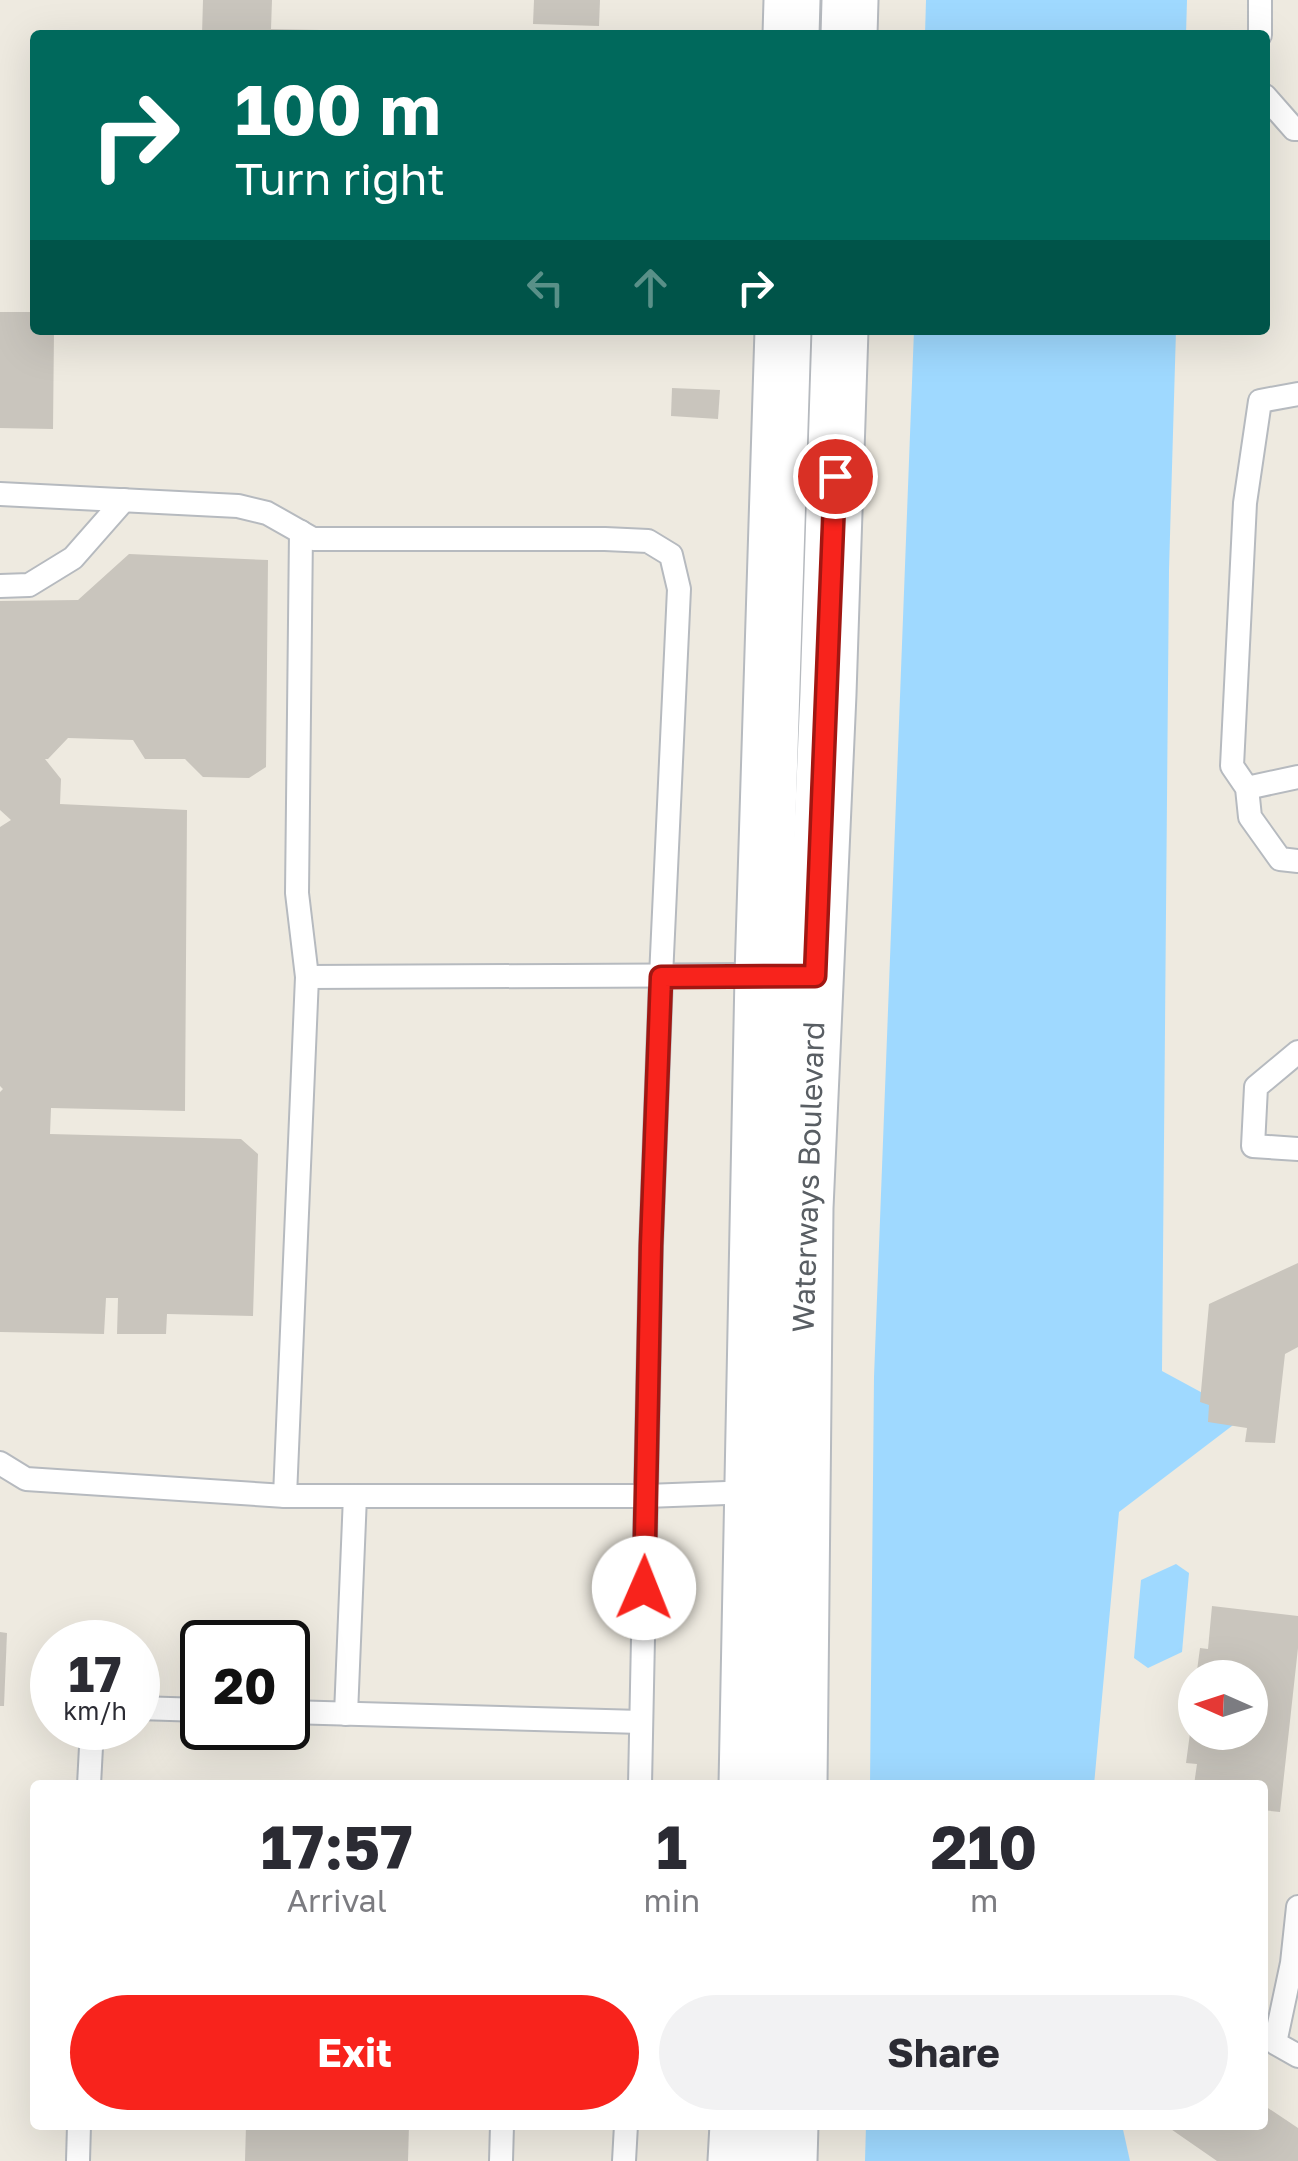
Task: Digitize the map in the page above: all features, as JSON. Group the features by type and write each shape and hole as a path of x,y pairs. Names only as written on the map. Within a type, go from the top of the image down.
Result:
{"street":[{"path":"792,0 792,30"},
{"path":"848,30 850,0"},
{"name":"Waterways Boulevard","path":"783,335 789,976 805,1208 798,1780"},
{"name":"Waterways Boulevard","path":"746,1780 753,1492 840,335"},
{"path":"736,2161 738,2130"},
{"path":"789,2161 790,2130"}],"lane":[{"path":"1260,0 1260,30"},
{"path":"1270,102 1298,129"},
{"path":"1298,394 1260,401 1245,504 1232,766 1247,788 1250,817 1280,858 1298,861"},
{"path":"0,494 238,506 267,512 313,539 604,538 648,542 671,555 679,588 651,1246 640,1780"},
{"path":"0,586 29,585 73,558 124,500"},
{"path":"286,1496 307,977 297,894 301,532"},
{"path":"1247,788 1298,777"},
{"path":"307,977 789,976"},
{"path":"1298,1052 1256,1087 1253,1146 1298,1149"},
{"path":"0,1463 26,1478 286,1496 646,1496 753,1492"},
{"path":"346,1714 355,1496"},
{"path":"310,1713 642,1722"},
{"path":"89,1780 91,1750"},
{"path":"1298,1906 1292,1963 1274,2044 1298,2056"},
{"path":"78,2161 79,2130"},
{"path":"501,2161 502,2130"},
{"path":"624,2161 626,2130"}],"water":[{"path":"926,0 1187,0 1186,30 925,30"},
{"path":"914,335 1176,335 1169,570 1162,1371 1245,1416 1119,1512 1094,1780 870,1780 874,1377"},
{"path":"1176,1564 1189,1573 1182,1652 1148,1668 1134,1658 1141,1580"},
{"path":"866,2130 1123,2130 1130,2161 865,2161"}],"building":[{"path":"203,0 272,0 271,29 320,30 202,30"},
{"path":"534,0 600,0 599,26 533,24"},
{"path":"0,312 30,312 30,335 54,335 53,429 0,428"},
{"path":"672,388 720,390 718,419 671,416"},
{"path":"129,554 268,560 266,767 249,778 203,777 185,759 145,759 133,740 68,738 45,759 61,779 60,804 187,810 185,1111 51,1108 50,1134 241,1139 258,1154 253,1316 167,1314 166,1334 117,1334 118,1298 106,1298 104,1334 0,1332 0,827 11,820 0,810 0,601 78,600"},
{"path":"1298,1263 1298,1347 1285,1354 1275,1443 1245,1442 1247,1428 1208,1422 1209,1405 1200,1402 1209,1304"},
{"path":"1212,1606 1298,1616 1280,1812 1268,1811 1268,1780 1195,1780 1197,1764 1186,1763 1188,1750 1268,1750 1268,1660 1198,1660 1200,1648 1208,1649"},
{"path":"0,1632 7,1633 4,1706 0,1706"},
{"path":"1268,2108 1298,2128 1298,2161 1217,2161 1172,2130 1268,2130"},
{"path":"246,2130 409,2130 408,2161 245,2161"}],"route":[{"path":"644,1588 661,977 815,976 835,476"}]}
